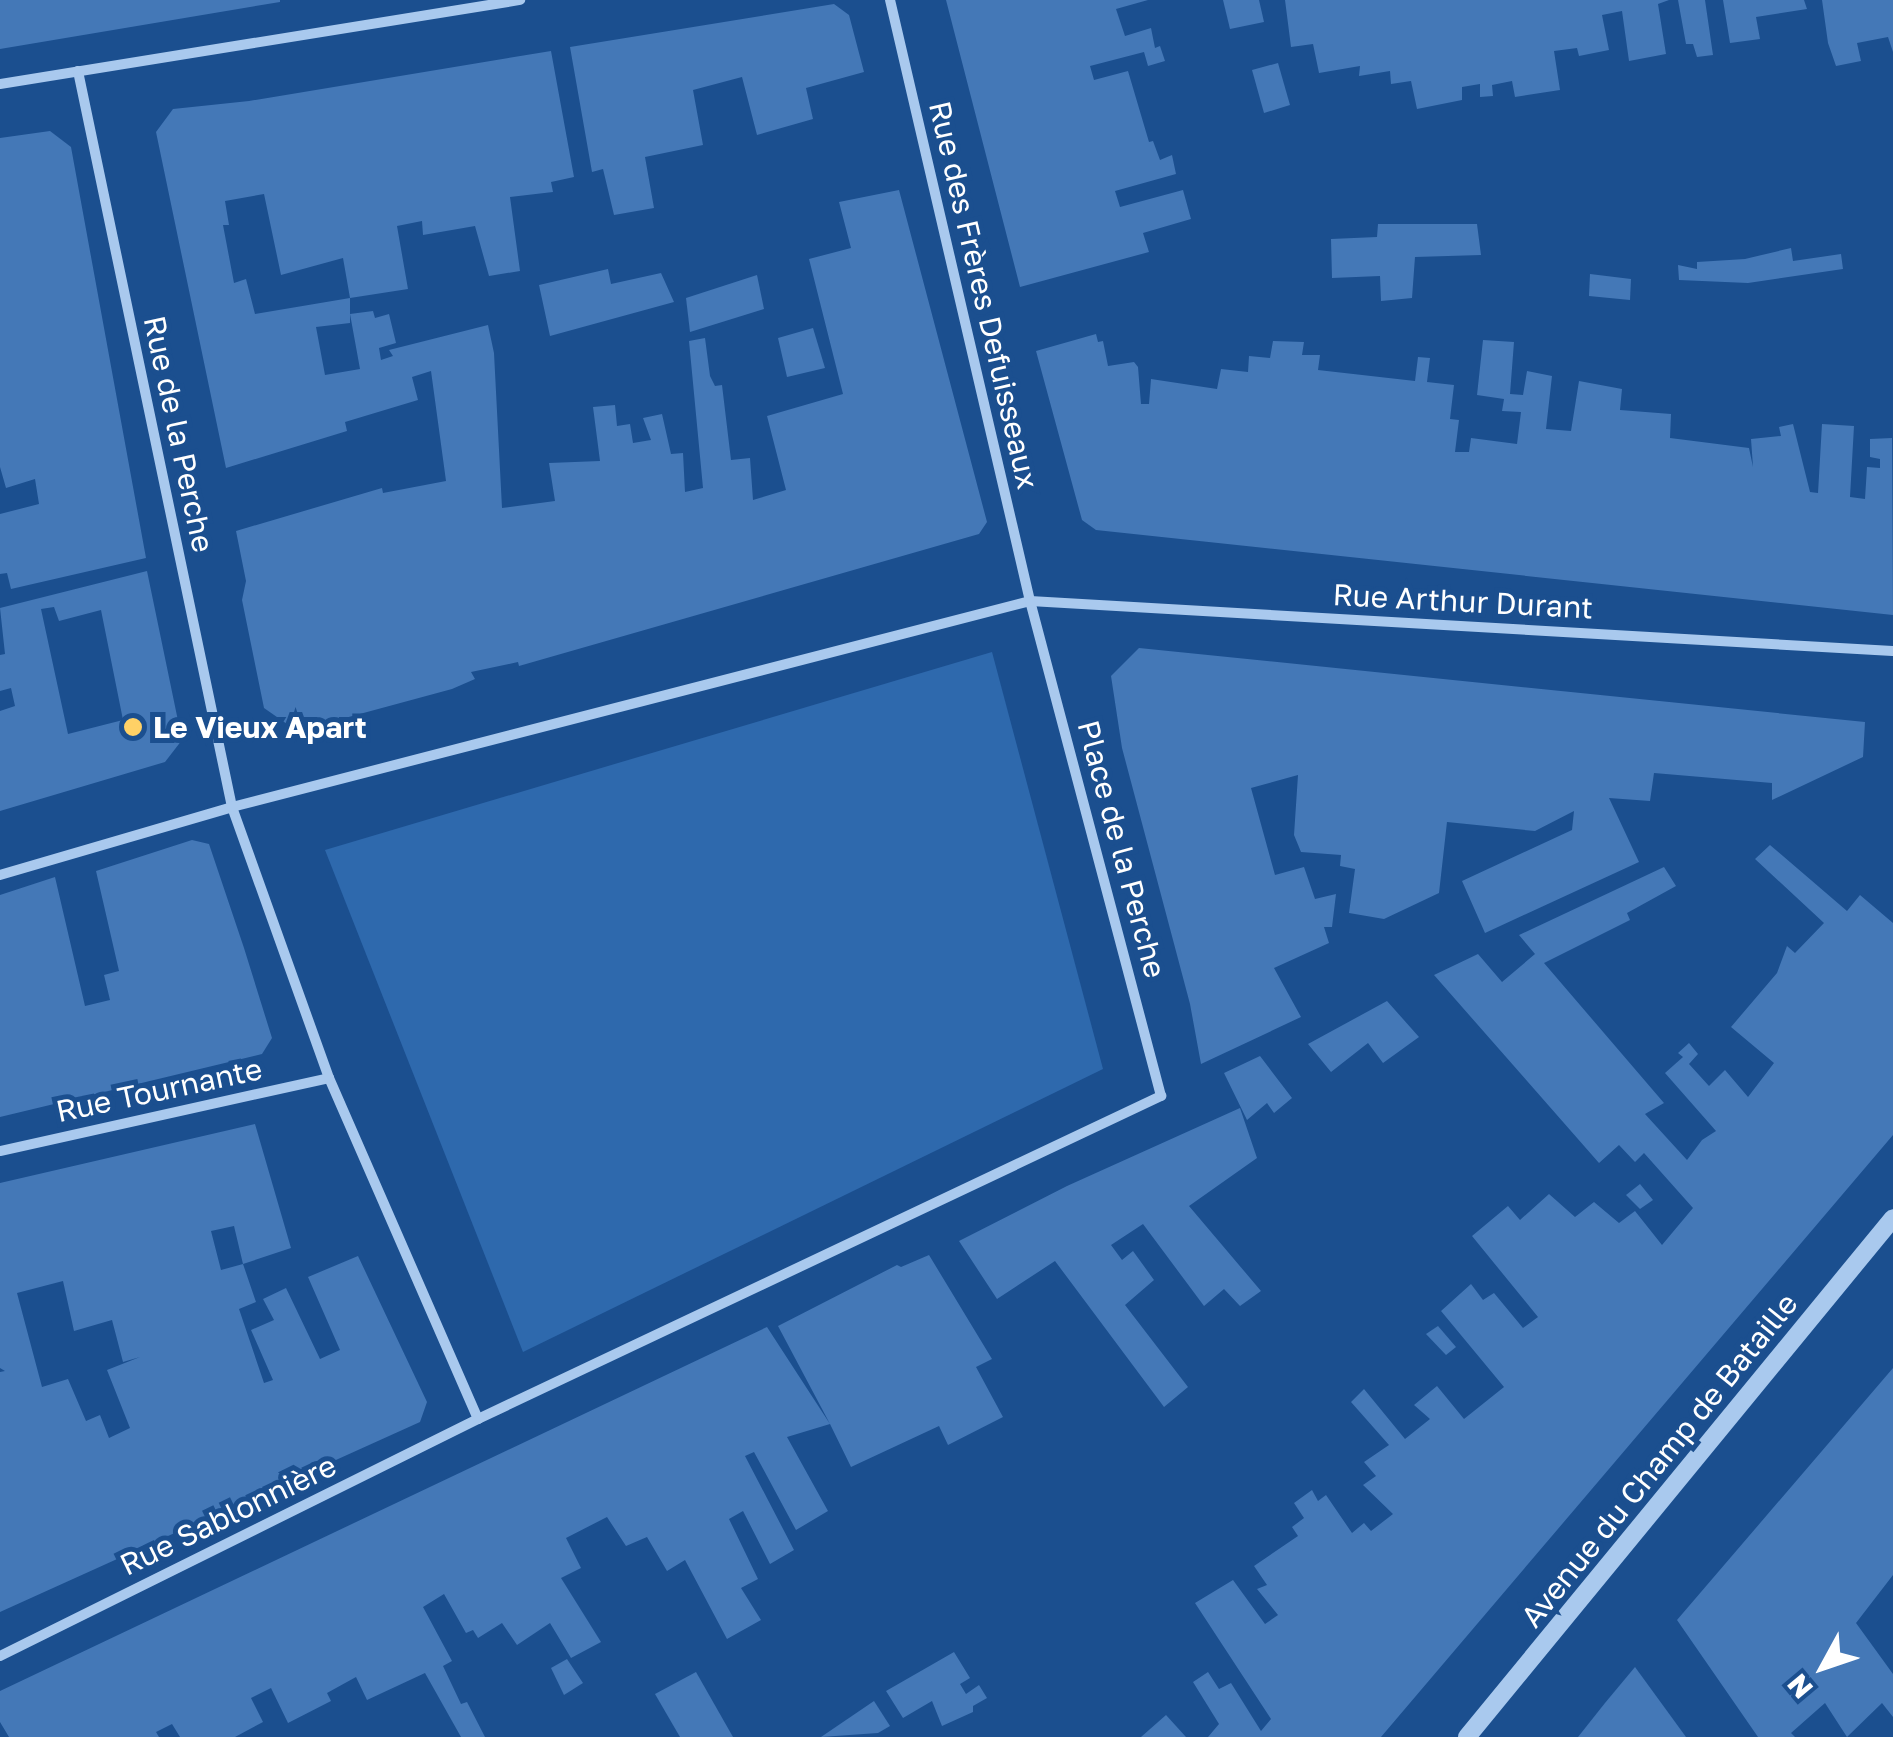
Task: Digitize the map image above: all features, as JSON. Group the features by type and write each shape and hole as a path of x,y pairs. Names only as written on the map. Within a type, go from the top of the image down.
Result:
{"street":[{"path":"0,84 520,0"},
{"name":"Rue des Frères Defuisseaux","path":"890,0 1030,601"},
{"name":"Rue de la Perche","path":"78,71 232,807"},
{"path":"0,875 232,807 1030,601"},
{"name":"Rue Arthur Durant","path":"1030,601 1893,652"},
{"name":"Place de la Perche","path":"478,1419 1161,1096 1030,601"},
{"path":"232,807 329,1078 478,1419"},
{"name":"Rue Tournante","path":"0,1151 329,1078"},
{"name":"Avenue du Champ de Bataille","path":"1467,1737 1893,1218"},
{"name":"Rue Sablonnière","path":"0,1656 478,1419"}],"shaded area":[{"path":"992,652 1103,1069 523,1352 325,850"}],"building":[{"path":"0,0 280,0 280,2 0,49"},
{"path":"946,0 1148,0 1116,9 1125,36 1151,28 1155,48 1160,46 1165,61 1148,66 1144,52 1090,66 1094,80 1128,71 1149,142 1153,141 1160,160 1172,155 1176,174 1115,191 1120,207 1183,190 1191,219 1143,233 1149,252 1020,287"},
{"path":"1223,0 1259,0 1264,22 1230,29"},
{"path":"1285,0 1669,0 1658,4 1666,54 1629,61 1622,11 1602,15 1609,50 1579,56 1577,48 1554,51 1560,90 1515,97 1512,81 1492,85 1493,96 1480,97 1480,84 1462,87 1462,100 1417,109 1411,81 1391,84 1390,71 1359,76 1360,66 1319,73 1313,44 1291,47"},
{"path":"1678,0 1705,0 1713,55 1697,57 1693,44 1686,44"},
{"path":"1723,0 1804,0 1807,9 1756,17 1760,39 1730,43"},
{"path":"1822,0 1893,0 1893,52 1888,37 1857,43 1861,61 1836,66 1828,43"},
{"path":"834,4 849,15 864,72 806,88 813,119 757,135 742,77 693,90 703,145 645,157 654,208 614,215 603,169 592,172 570,47"},
{"path":"551,51 574,177 551,182 553,192 510,197 520,271 489,276 475,226 423,235 422,221 397,226 408,289 350,298 350,314 373,311 375,318 389,314 396,343 379,348 381,360 393,356 389,350 488,325 494,353 502,508 555,501 549,463 600,461 593,407 615,405 617,426 630,424 633,443 651,440 643,418 662,414 671,454 683,453 685,492 703,488 689,341 705,338 710,376 715,386 722,385 731,460 750,458 753,500 786,490 767,416 843,394 809,259 851,248 839,202 899,190 987,522 979,534 519,666 518,662 471,672 475,679 452,689 297,731 264,708 242,600 246,581 236,531 382,488 383,493 446,481 431,371 412,377 418,400 345,422 347,431 226,468 156,132 173,109 249,101","holes":["264,194 281,275 343,258 350,298 255,314 246,279 234,283 223,225 229,225 225,201","350,314 360,369 325,375 316,327 350,323"]},
{"path":"1278,63 1290,105 1264,113 1252,70"},
{"path":"50,131 71,147 146,558 11,589 7,573 0,574 0,514 39,504 35,479 6,488 0,467 0,138"},
{"path":"1378,224 1477,224 1481,255 1415,257 1412,298 1381,301 1380,276 1332,278 1331,239 1377,237"},
{"path":"1791,248 1793,261 1841,254 1843,269 1748,283 1679,280 1678,265 1697,269 1697,262 1745,259"},
{"path":"608,269 611,284 661,273 674,302 550,336 539,285"},
{"path":"1590,274 1631,279 1630,300 1589,296"},
{"path":"757,275 764,309 690,332 686,298"},
{"path":"813,328 825,368 787,377 778,338"},
{"path":"1096,334 1098,342 1103,341 1108,366 1134,362 1138,367 1141,404 1149,404 1151,379 1217,389 1221,369 1248,372 1249,356 1270,358 1273,341 1304,342 1302,355 1320,355 1318,370 1415,381 1418,357 1430,358 1427,382 1454,385 1450,419 1459,420 1455,452 1469,452 1471,438 1517,444 1521,412 1502,411 1504,399 1477,395 1483,340 1514,342 1510,394 1523,395 1527,371 1552,376 1546,429 1571,431 1579,381 1622,389 1620,410 1671,414 1670,438 1749,448 1753,467 1751,439 1781,436 1779,427 1793,424 1810,492 1818,493 1822,424 1854,426 1850,497 1865,499 1867,467 1880,468 1880,459 1870,457 1870,439 1892,438 1893,615 1096,530 1082,520 1036,351"},
{"path":"147,571 182,740 165,762 0,811 0,711 15,706 11,688 0,691 0,655 5,654 0,608","holes":["54,607 59,621 101,610 123,720 68,734 41,609"]},
{"path":"1139,648 1865,722 1863,757 1772,800 1772,783 1654,773 1650,801 1609,798 1639,862 1485,933 1462,881 1572,830 1574,811 1535,831 1447,822 1439,893 1384,919 1349,913 1355,869 1340,866 1341,855 1301,852 1294,835 1298,775 1251,788 1275,875 1304,867 1315,899 1336,894 1332,927 1324,927 1329,943 1274,968 1301,1017 1201,1064 1190,1004 1122,748 1111,676"},
{"path":"192,840 209,844 244,948 272,1038 262,1054 0,1117 0,895 55,877 85,1006 110,1000 104,975 119,971 96,871"},
{"path":"1770,845 1847,911 1860,895 1893,923 1893,1135 1381,1737 1208,1737 1219,1724 1193,1682 1208,1672 1219,1689 1231,1683 1261,1731 1271,1719 1195,1603 1233,1580 1265,1624 1278,1615 1257,1589 1267,1585 1254,1566 1298,1536 1292,1527 1304,1518 1294,1503 1312,1490 1318,1501 1326,1495 1352,1533 1364,1523 1371,1531 1393,1514 1363,1485 1376,1476 1364,1462 1389,1445 1351,1402 1364,1389 1405,1439 1430,1419 1414,1405 1437,1386 1464,1419 1504,1387 1441,1311 1471,1284 1483,1300 1494,1293 1523,1328 1538,1317 1472,1236 1508,1206 1520,1220 1549,1194 1575,1217 1594,1202 1619,1223 1635,1211 1662,1245 1693,1208 1644,1153 1635,1162 1619,1145 1599,1163 1434,975 1478,954 1502,982 1535,954 1519,935 1664,867 1676,886 1627,913 1630,920 1544,963 1664,1103 1645,1114 1687,1160 1702,1140 1716,1131 1665,1073 1683,1057 1678,1053 1689,1043 1698,1054 1689,1064 1709,1086 1725,1070 1748,1097 1774,1063 1731,1027 1777,973 1787,946 1795,953 1824,923 1755,859"},
{"path":"1387,1001 1419,1037 1383,1063 1368,1043 1331,1072 1308,1044"},
{"path":"1260,1056 1292,1098 1274,1113 1267,1103 1247,1120 1224,1073"},
{"path":"1240,1108 1257,1158 1189,1206 1261,1291 1240,1306 1224,1289 1204,1306 1143,1224 1111,1245 1122,1260 1133,1251 1154,1280 1125,1305 1188,1387 1164,1407 1055,1261 997,1299 959,1241 1067,1186"},
{"path":"255,1124 291,1248 243,1264 256,1302 239,1309 264,1383 273,1380 251,1330 274,1320 263,1299 286,1288 320,1359 340,1350 308,1277 358,1256 427,1402 420,1422 0,1612 0,1372 5,1371 0,1368 0,1183","holes":["234,1226 243,1264 221,1270 211,1231","63,1281 74,1331 112,1320 123,1362 140,1357 107,1370 130,1428 109,1438 100,1415 86,1421 68,1379 42,1387 17,1293"]},
{"path":"1640,1184 1653,1200 1640,1209 1626,1195"},
{"path":"929,1255 992,1359 976,1367 1003,1417 948,1445 939,1426 851,1467 778,1326 897,1265 901,1267"},
{"path":"1438,1326 1456,1347 1446,1355 1426,1334"},
{"path":"767,1327 830,1424 787,1437 828,1511 796,1530 754,1452 745,1456 794,1550 770,1564 743,1511 729,1519 758,1579 741,1588 761,1620 727,1639 685,1560 667,1571 647,1537 626,1546 607,1517 566,1538 581,1568 561,1578 601,1642 571,1658 550,1623 517,1645 502,1623 478,1638 473,1630 466,1633 444,1594 423,1607 452,1661 443,1666 461,1704 467,1702 485,1737 461,1737 425,1673 367,1700 356,1677 327,1693 331,1701 288,1723 271,1688 251,1698 263,1722 235,1737 180,1737 172,1724 156,1732 159,1737 9,1737 0,1722 0,1691"},
{"path":"1893,1368 1893,1575 1856,1623 1893,1674 1893,1717 1882,1703 1847,1737 1825,1703 1791,1733 1795,1737 1758,1737 1677,1620"},
{"path":"954,1652 970,1678 960,1684 966,1694 979,1685 987,1698 973,1706 973,1712 942,1726 932,1701 903,1718 886,1691"},
{"path":"567,1659 583,1683 564,1695 551,1668"},
{"path":"1635,1667 1686,1737 1578,1737 1605,1703"},
{"path":"696,1672 733,1737 680,1737 655,1694"},
{"path":"874,1701 890,1726 878,1733 821,1737"},
{"path":"1166,1715 1186,1737 1141,1737"}],"place":[{"name":"Le Vieux Apart","path":"133,727"}]}
